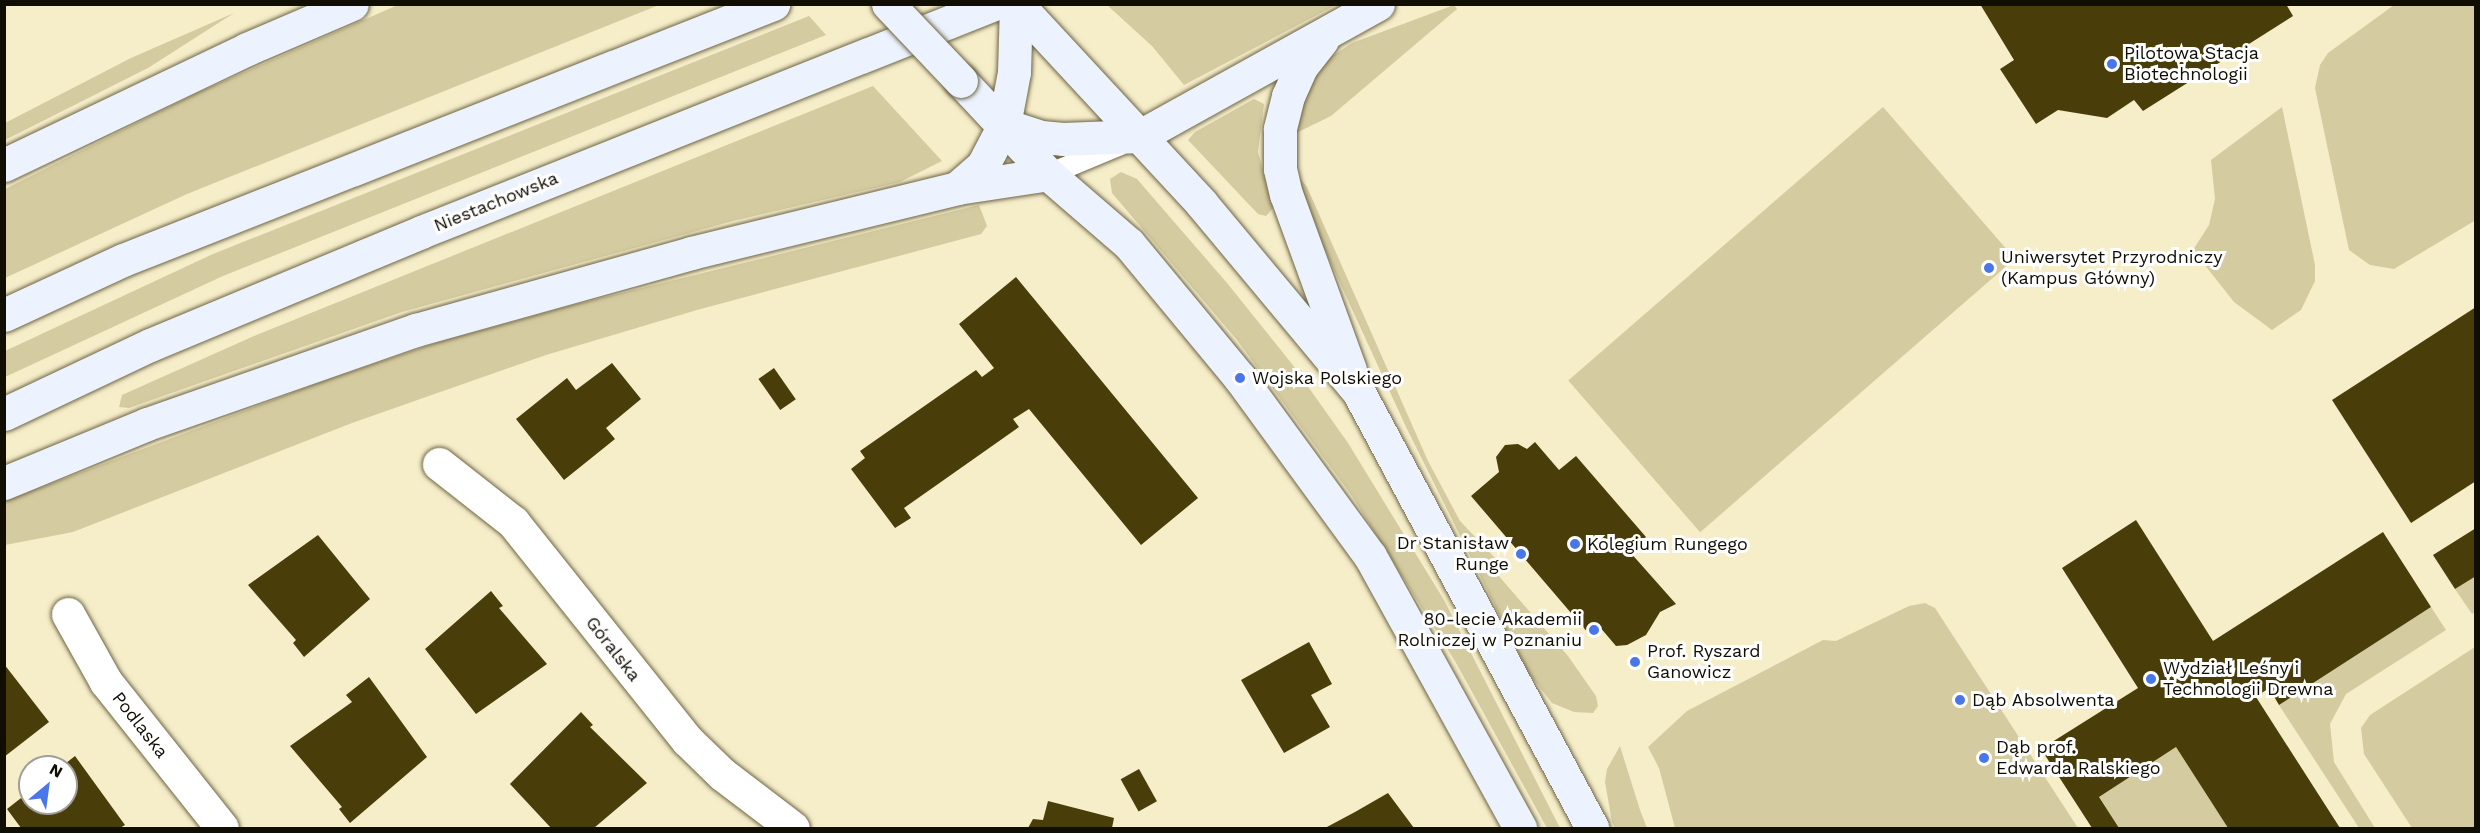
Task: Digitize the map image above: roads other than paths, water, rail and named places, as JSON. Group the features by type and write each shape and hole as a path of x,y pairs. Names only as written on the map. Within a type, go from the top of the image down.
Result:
{"main road":[{"path":"4,165 247,49 352,4"},
{"path":"4,315 123,260 772,4"},
{"path":"888,4 1004,124 1048,174 1129,244 1240,378 1370,556 1520,828"},
{"name":"Niestachowska","path":"4,414 150,345 421,232 994,4"},
{"path":"1017,4 1140,136 1358,391"},
{"path":"957,188 983,165 1004,124 1015,58 1017,4"},
{"path":"1004,124 1041,137 1079,140 1140,136 1378,4"},
{"path":"1343,24 1324,38 1301,67 1283,111 1279,149 1286,194 1358,391 1592,828"},
{"path":"4,483 147,424 416,330 691,253 957,188 1048,174"}],"street":[{"name":"Góralska","path":"439,464 513,522 687,740 722,774 793,828"},
{"name":"Podlaska","path":"68,614 106,682 222,828"}],"lane":[{"path":"1048,174 1140,136"}],"place":[{"name":"Pilotowa Stacja Biotechnologii","path":"2112,64"},
{"name":"Uniwersytet Przyrodniczy (Kampus Główny)","path":"1989,268"},
{"name":"Wojska Polskiego","path":"1240,378"},
{"name":"Kolegium Rungego","path":"1575,544"},
{"name":"Dr Stanisław Runge","path":"1521,554"},
{"name":"80-lecie Akademii Rolniczej w Poznaniu","path":"1594,630"},
{"name":"Prof. Ryszard Ganowicz","path":"1635,662"},
{"name":"Wydział Leśny i Technologii Drewna","path":"2151,679"},
{"name":"Dąb Absolwenta","path":"1960,700"},
{"name":"Dąb prof. Edwarda Ralskiego","path":"1984,758"}]}
